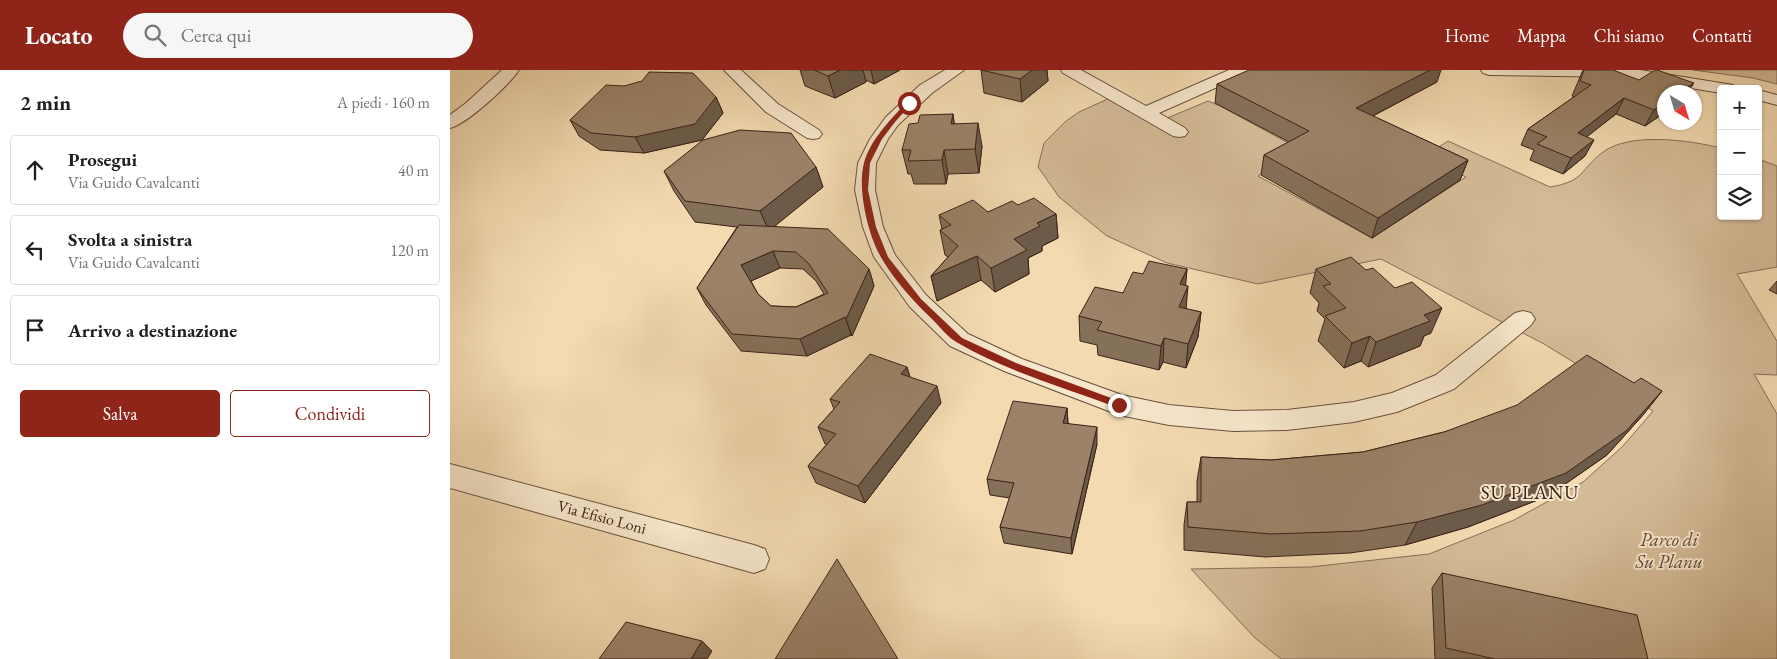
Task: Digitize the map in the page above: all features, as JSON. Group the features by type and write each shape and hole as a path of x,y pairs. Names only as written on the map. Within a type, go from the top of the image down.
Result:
{"street":[{"path":"450,123 472,107 511,70"},
{"path":"732,70 772,108 813,134"},
{"path":"956,70 926,89 892,121 879,139 867,163 865,190 873,227 885,257 918,301 959,340 1013,366 1119,405 1169,415 1233,421 1287,420 1354,412 1398,402 1445,382 1522,319"},
{"path":"1069,70 1179,132"},
{"path":"1145,113 1243,70"},
{"path":"1489,70 1623,72 1717,87"},
{"path":"1762,96 1777,100"},
{"name":"Via Efisio Loni","path":"450,476 754,559"}],"green space":[{"path":"1693,70 1777,70 1777,84 1753,78"},
{"name":"Parco di Su Planu","path":"1110,98 1153,124 1208,101 1220,106 1301,150 1258,176 1372,238 1466,177 1425,156 1448,141 1550,187 1570,182 1603,152 1628,142 1677,140 1717,147 1717,220 1762,220 1762,160 1777,166 1777,267 1737,274 1777,341 1777,375 1754,374 1777,414 1777,659 1281,659 1254,637 1191,569 1310,567 1429,554 1514,520 1583,482 1623,446 1653,411 1544,344 1381,259 1258,284 1167,263 1107,236 1059,197 1038,167 1044,143 1066,121 1079,112"}],"building":[{"path":"814,70 840,70 828,76"},
{"path":"981,70 1032,70 1020,79"},
{"path":"1249,70 1430,70 1356,108 1468,160 1378,218 1264,155 1309,131 1217,84"},
{"path":"1584,70 1613,70 1639,80 1657,70 1694,83 1691,85 1657,85 1657,108 1654,110 1624,98 1578,133 1594,140 1571,158 1537,144 1547,137 1528,129 1591,85 1580,81"},
{"path":"649,72 693,73 716,97 695,124 635,137 591,133 570,120 606,85 624,86 642,81"},
{"path":"953,114 951,124 978,123 975,149 944,150 942,160 908,161 911,150 902,150 909,124 918,123 920,115"},
{"path":"740,130 791,133 816,167 760,211 685,201 664,171 703,140"},
{"path":"1034,198 1056,214 1037,223 1040,226 1014,239 1027,250 991,268 977,256 931,276 958,246 940,230 951,225 939,215 973,200 988,212 1012,201 1018,205"},
{"path":"739,225 828,229 869,269 846,319 845,317 800,339 732,334 697,288","holes":["773,251 796,252 809,264 828,293 796,307 771,306 758,294 741,265"]},
{"path":"1351,257 1366,270 1373,268 1395,288 1412,282 1442,308 1424,315 1430,321 1376,342 1370,336 1352,343 1325,316 1346,308 1323,286 1331,284 1316,269"},
{"path":"1149,261 1187,269 1180,284 1188,286 1179,307 1201,312 1188,344 1164,338 1161,346 1097,330 1102,322 1079,316 1095,287 1123,293 1133,272 1143,274"},
{"path":"870,354 907,367 901,374 937,386 858,486 808,466 836,434 818,427 840,402 830,399"},
{"path":"1587,355 1634,383 1641,378 1662,391 1626,431 1566,473 1482,505 1417,522 1360,531 1271,534 1188,527 1187,502 1201,502 1201,457 1271,460 1363,452 1444,432 1517,405"},
{"path":"1013,401 1067,408 1063,423 1097,427 1071,538 1000,527 1014,483 987,479"},
{"path":"837,559 898,659 775,659"},
{"path":"1442,573 1637,615 1648,659 1495,659 1446,648"},
{"path":"626,622 702,641 691,659 599,659"}],"district":[{"name":"SU PLANU","path":"1530,492"}],"route":[{"path":"909,103 892,121 879,139 867,163 865,190 873,227 885,257 918,301 959,340 1013,366 1119,405"}]}
